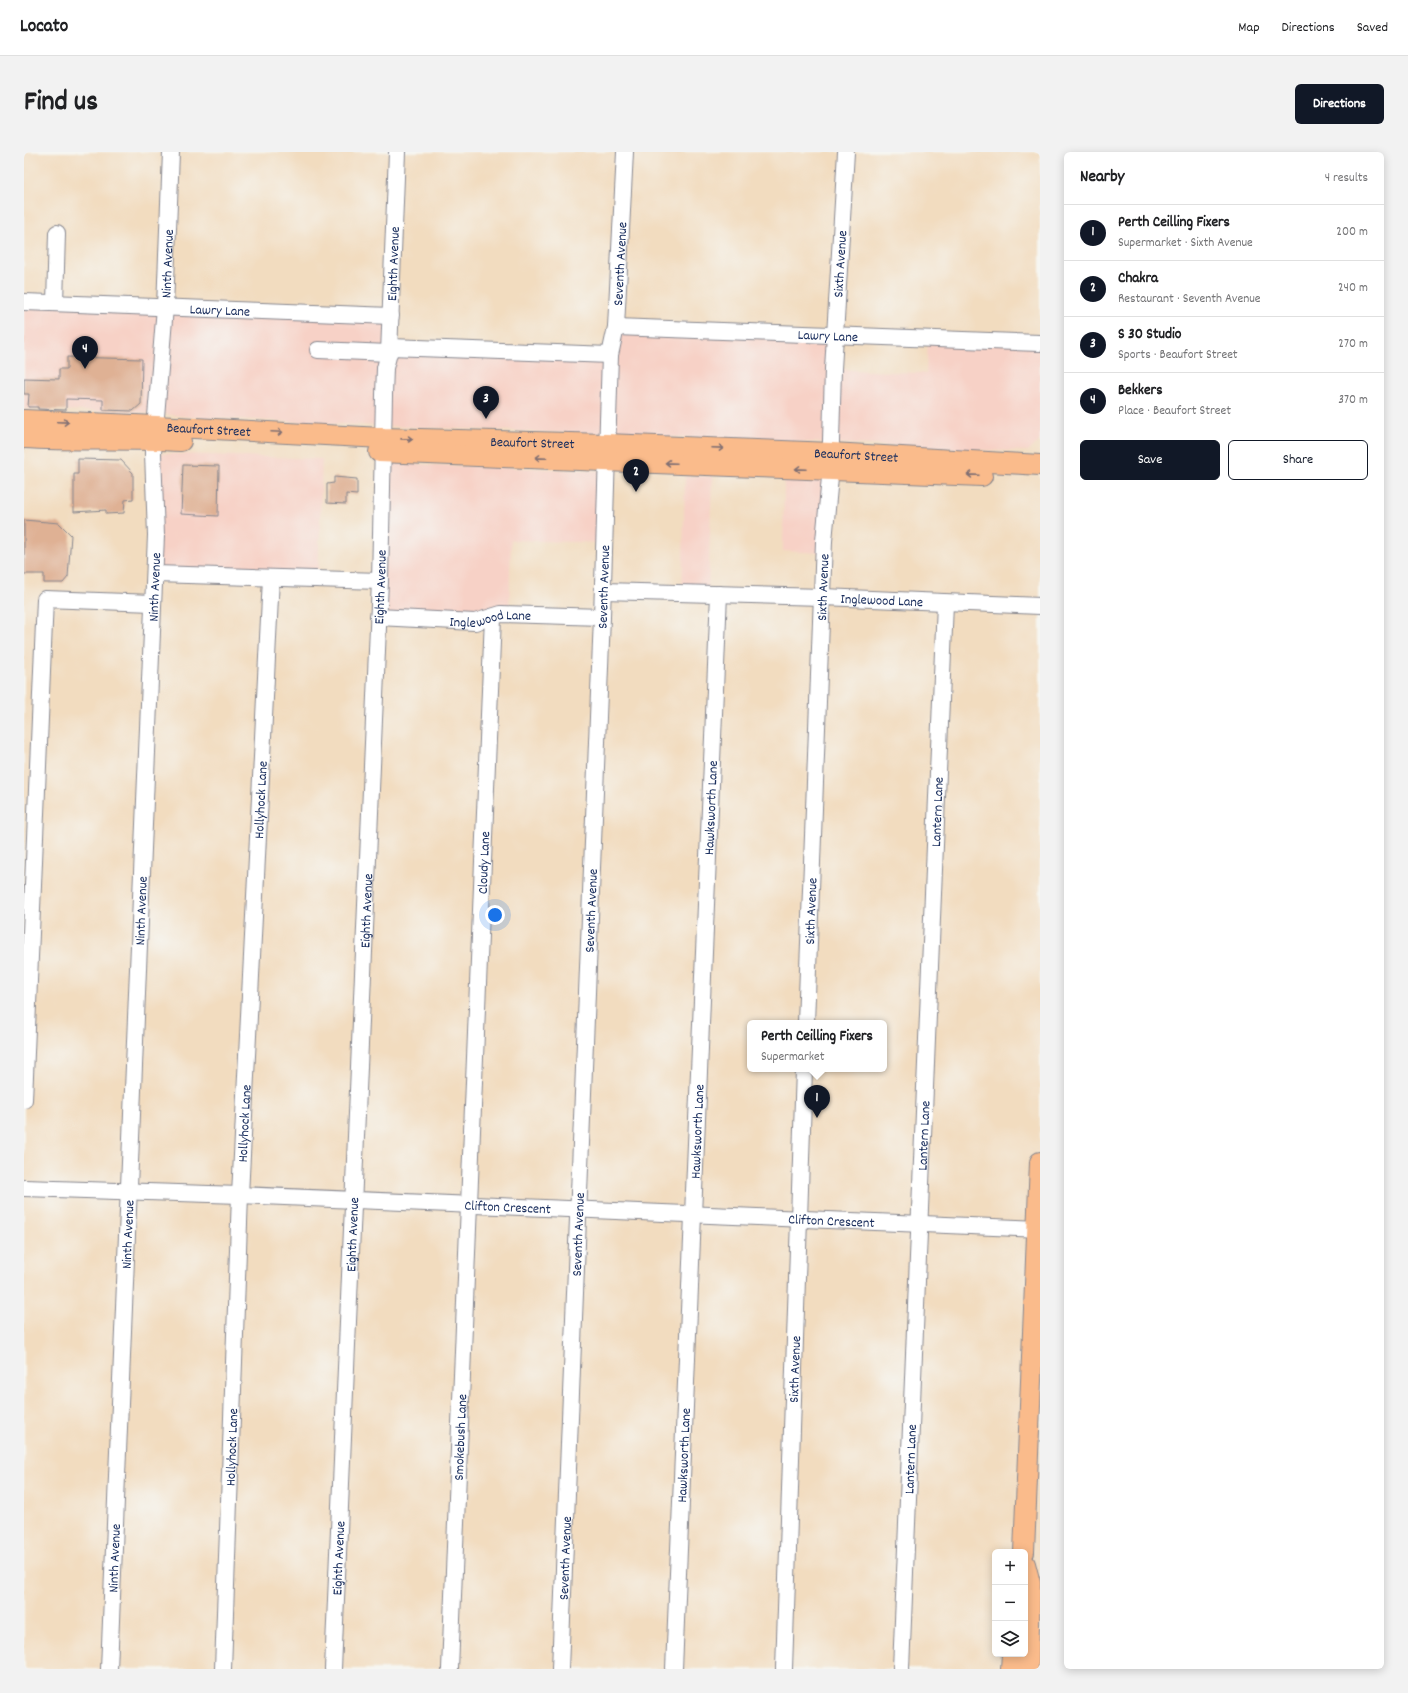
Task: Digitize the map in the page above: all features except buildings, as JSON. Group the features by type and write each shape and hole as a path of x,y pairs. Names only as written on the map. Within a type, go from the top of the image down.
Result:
{"main road":[{"name":"Beaufort Street","path":"24,420 155,433 382,445 831,461 1040,465"},
{"name":"Beaufort Street","path":"24,438 71,441 155,433"},
{"name":"Beaufort Street","path":"831,461 1040,478"},
{"path":"1024,1549 1039,1229 1040,1162"},
{"path":"1011,1669 1024,1658 1030,1583 1028,1575"}],"street":[{"name":"Ninth Avenue","path":"109,1669 155,574 155,433 165,307 171,152"},
{"name":"Eighth Avenue","path":"333,1669 380,581 385,368 389,350 391,316 397,152"},
{"name":"Seventh Avenue","path":"560,1669 603,591 610,354 616,327 625,152"},
{"name":"Sixth Avenue","path":"806,1020 824,541 831,461 835,336 846,152"},
{"path":"55,303 57,233"},
{"name":"Lawry Lane","path":"24,302 391,316"},
{"name":"Lawry Lane","path":"616,327 1040,343"},
{"path":"318,350 610,354"},
{"path":"155,574 380,581"},
{"name":"Hollyhock Lane","path":"223,1669 240,1195 271,578"},
{"name":"Inglewood Lane","path":"603,591 822,597 1040,606"},
{"name":"Hawksworth Lane","path":"674,1669 719,594"},
{"path":"24,1100 45,599 153,603"},
{"name":"Lantern Lane","path":"901,1669 945,603"},
{"name":"Inglewood Lane","path":"378,617 475,622 501,614 602,617"},
{"name":"Cloudy Lane","path":"469,1205 493,617"},
{"name":"Sixth Avenue","path":"784,1669 804,1072"},
{"name":"Clifton Crescent","path":"24,1188 240,1195 1039,1229"},
{"name":"Smokebush Lane","path":"450,1669 469,1205"}],"shaded area":[{"path":"24,302 391,316 390,346 610,355 616,327 835,336 833,369 889,372 926,373 928,339 1040,343 1040,440 1029,451 972,450 832,443 383,426 189,417 156,413 24,409"},
{"path":"153,453 322,459 318,579 155,574"},
{"path":"381,463 606,471 605,543 511,540 509,614 378,617"},
{"path":"685,476 712,476 708,594 682,593"},
{"path":"830,477 824,553 783,551 784,478"}],"place":[{"name":"Bekkers","path":"85,369"},
{"name":"S 30 Studio","path":"486,419"},
{"name":"Chakra","path":"636,492"},
{"name":"Perth Ceilling Fixers","path":"817,1118"}]}
